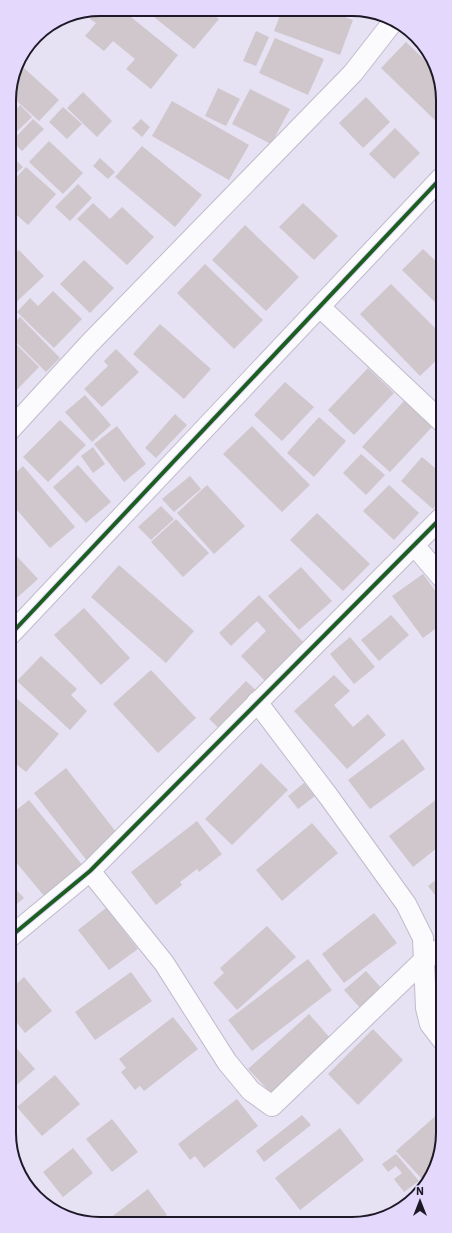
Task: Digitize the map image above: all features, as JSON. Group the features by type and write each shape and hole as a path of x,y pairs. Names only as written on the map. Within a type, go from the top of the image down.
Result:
{"street":[{"path":"16,423 88,344 353,73 390,26"},
{"path":"16,629 436,183"},
{"path":"320,307 436,416"},
{"path":"16,932 90,871 436,523"},
{"path":"414,545 436,571"},
{"path":"257,702 329,797 406,904 423,938 426,1008 430,1024 436,1032"},
{"path":"90,871 164,963 227,1062 251,1092 272,1106 423,961 436,951"}],"building":[{"path":"95,16 130,16 178,55 151,89 126,69 135,59 113,41 104,51 85,36 96,23 90,19"},
{"path":"153,16 215,16 219,19 194,49"},
{"path":"280,16 342,16 353,20 340,55 274,31"},
{"path":"256,31 269,37 256,66 243,61"},
{"path":"275,38 324,59 308,95 259,73"},
{"path":"406,42 427,62 435,89 436,121 381,68"},
{"path":"24,68 59,100 39,121 16,100 21,72"},
{"path":"218,88 240,99 226,126 205,116"},
{"path":"250,89 290,109 271,144 232,124"},
{"path":"83,92 112,121 97,137 67,108"},
{"path":"366,97 390,122 363,148 339,123"},
{"path":"172,101 249,145 229,180 152,136"},
{"path":"20,105 32,117 16,132 16,109"},
{"path":"63,107 82,124 67,139 49,122"},
{"path":"33,119 44,129 22,151 16,145 16,137"},
{"path":"141,119 150,127 142,137 132,128"},
{"path":"395,128 420,153 394,179 369,154"},
{"path":"49,141 83,173 63,194 29,162"},
{"path":"142,146 202,195 175,227 115,177"},
{"path":"100,158 115,172 108,179 93,166"},
{"path":"16,160 23,167 16,174"},
{"path":"26,167 56,194 28,225 16,214 16,178"},
{"path":"78,184 92,198 70,221 55,207"},
{"path":"93,203 110,219 122,207 154,237 127,265 77,219"},
{"path":"303,203 338,236 314,260 279,227"},
{"path":"245,225 299,277 266,311 212,260"},
{"path":"423,249 436,261 436,303 402,270"},
{"path":"19,250 44,276 16,302 16,253"},
{"path":"84,260 114,288 90,313 60,284"},
{"path":"205,264 263,320 234,349 177,293"},
{"path":"391,284 436,329 436,361 420,376 360,314"},
{"path":"53,291 82,319 54,348 17,312 30,298 38,306"},
{"path":"20,317 60,358 46,372 16,342 16,321"},
{"path":"160,324 211,369 184,399 133,354"},
{"path":"16,344 39,367 16,391"},
{"path":"116,349 139,372 102,407 84,389 108,366 104,361"},
{"path":"368,368 394,393 354,435 328,410"},
{"path":"285,382 314,407 282,441 254,415"},
{"path":"85,395 111,425 92,442 65,412"},
{"path":"404,401 432,427 390,472 362,447"},
{"path":"175,414 187,425 156,458 145,448"},
{"path":"319,417 346,441 314,477 287,453"},
{"path":"60,420 86,445 48,482 23,457"},
{"path":"117,426 146,464 124,482 94,444"},
{"path":"252,426 310,485 282,512 223,454"},
{"path":"93,447 105,464 93,473 81,456"},
{"path":"361,454 385,475 366,495 343,473"},
{"path":"422,457 436,469 436,506 433,509 401,481"},
{"path":"78,465 111,502 86,523 53,487"},
{"path":"23,466 75,527 50,548 16,509 16,472"},
{"path":"190,476 201,489 174,512 162,499"},
{"path":"207,485 245,526 214,554 177,513"},
{"path":"389,485 419,513 394,540 363,511"},
{"path":"161,506 174,519 151,540 138,527"},
{"path":"317,513 370,564 343,591 290,540"},
{"path":"176,519 209,553 183,577 151,542"},
{"path":"16,555 38,579 16,599"},
{"path":"119,565 194,631 166,663 91,597"},
{"path":"301,567 332,601 299,630 268,596"},
{"path":"423,574 436,592 436,628 423,638 392,596"},
{"path":"259,595 306,645 266,682 241,656 266,631 257,621 231,646 219,633"},
{"path":"84,608 130,658 101,685 54,635"},
{"path":"391,615 409,635 379,661 361,640"},
{"path":"350,637 375,667 354,684 330,654"},
{"path":"41,656 77,689 71,695 87,711 70,730 17,681"},
{"path":"151,670 196,718 158,753 113,704"},
{"path":"334,675 350,691 334,705 353,727 368,714 386,735 347,769 294,711"},
{"path":"246,681 259,693 222,731 209,719"},
{"path":"16,698 59,734 26,772 16,764"},
{"path":"403,739 425,769 370,809 348,780"},
{"path":"261,763 288,790 232,845 205,819"},
{"path":"66,768 120,837 88,862 34,793"},
{"path":"304,783 315,796 298,809 288,796"},
{"path":"29,800 83,866 45,897 16,862 16,810"},
{"path":"436,800 436,849 413,867 389,836"},
{"path":"197,821 222,854 199,872 197,869 180,882 182,885 156,905 131,872"},
{"path":"312,823 338,853 282,901 256,870"},
{"path":"436,880 436,896 428,886"},
{"path":"16,889 24,898 16,905"},
{"path":"106,908 138,949 109,970 78,930"},
{"path":"374,913 397,943 344,983 322,954"},
{"path":"267,926 296,957 237,1010 213,983 224,973 220,968"},
{"path":"308,959 332,990 252,1051 228,1020"},
{"path":"366,971 383,990 361,1009 344,990"},
{"path":"131,972 152,1001 95,1040 75,1012"},
{"path":"436,972 436,984 430,976"},
{"path":"24,977 52,1011 25,1033 16,1021 16,984"},
{"path":"309,1014 331,1039 271,1093 248,1069"},
{"path":"173,1017 198,1049 144,1091 140,1086 135,1090 121,1072 126,1068 119,1059"},
{"path":"373,1029 403,1060 358,1105 328,1074"},
{"path":"16,1048 35,1069 16,1086"},
{"path":"55,1075 80,1104 42,1136 17,1107"},
{"path":"237,1099 258,1126 204,1168 195,1156 190,1160 178,1144"},
{"path":"302,1115 311,1125 264,1162 256,1151"},
{"path":"436,1116 436,1138 433,1155 430,1165 423,1178 396,1151"},
{"path":"112,1119 138,1152 112,1172 86,1139"},
{"path":"340,1128 364,1160 300,1210 275,1178"},
{"path":"73,1148 93,1173 63,1197 43,1172"},
{"path":"396,1154 419,1181 400,1181 400,1187 394,1179 402,1173 396,1166 388,1172 382,1164"},
{"path":"148,1189 167,1215 164,1217 112,1217"}],"cycle path":[{"path":"16,629 436,183"},
{"path":"16,932 90,871 436,523"}]}
